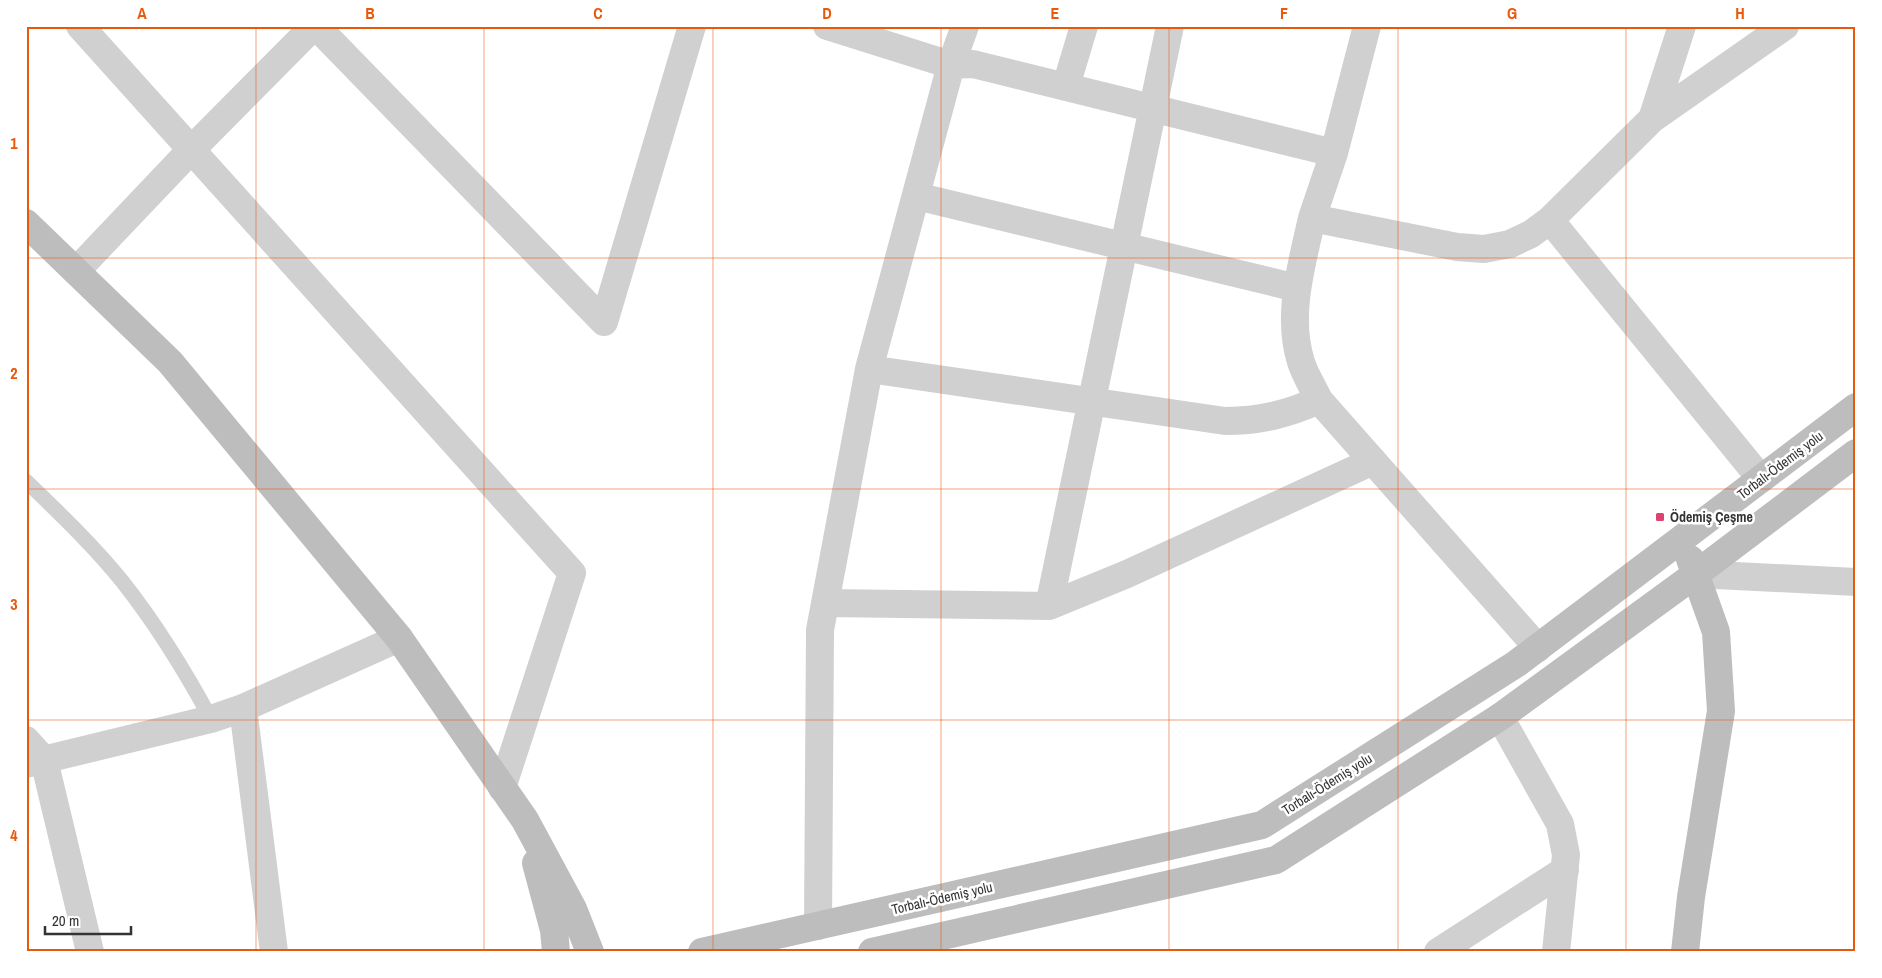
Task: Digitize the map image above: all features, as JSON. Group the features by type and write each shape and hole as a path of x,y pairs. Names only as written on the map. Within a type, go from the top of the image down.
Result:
{"main road":[{"path":"26,223 170,362 399,638 525,820 573,909 590,952"},
{"name":"Torbalı-Ödemiş yolu","path":"702,952 1262,826 1516,664 1856,407"},
{"path":"872,952 1276,860 1500,717 1696,574 1856,453"},
{"path":"1682,539 1716,632 1721,712 1691,897 1685,952"},
{"path":"525,820 554,930 556,952"}],"street":[{"path":"80,26 572,573 502,788"},
{"path":"76,271 191,150 315,26 604,322 692,26"},
{"path":"827,26 951,65 973,64 1154,107 1334,153"},
{"path":"818,926 820,630 827,603 869,369 951,65 965,26"},
{"path":"1066,86 1084,26"},
{"path":"1049,606 1170,26"},
{"path":"1367,26 1334,153 1312,218 1298,288 1295,324 1301,362 1319,400 1538,648"},
{"path":"1652,119 1682,26"},
{"path":"1312,218 1457,247 1484,249 1510,244 1531,234 1550,220 1652,119 1785,26"},
{"path":"916,196 1298,288"},
{"path":"1550,220 1761,479"},
{"path":"869,369 1225,421 1248,421 1295,411 1319,400"},
{"path":"827,603 1049,606 1127,574 1373,461"},
{"path":"1696,574 1856,582"},
{"path":"35,762 211,719 243,708 399,638"},
{"path":"243,708 274,952"},
{"path":"1500,717 1560,824 1565,840 1565,870 1556,952"},
{"path":"26,740 35,762 90,952"},
{"path":"1438,952 1565,870"}],"lane":[{"path":"26,481 95,550 127,588 169,645 211,719"}],"place":[{"name":"Ödemiş Çeşme","path":"1660,517"}]}
